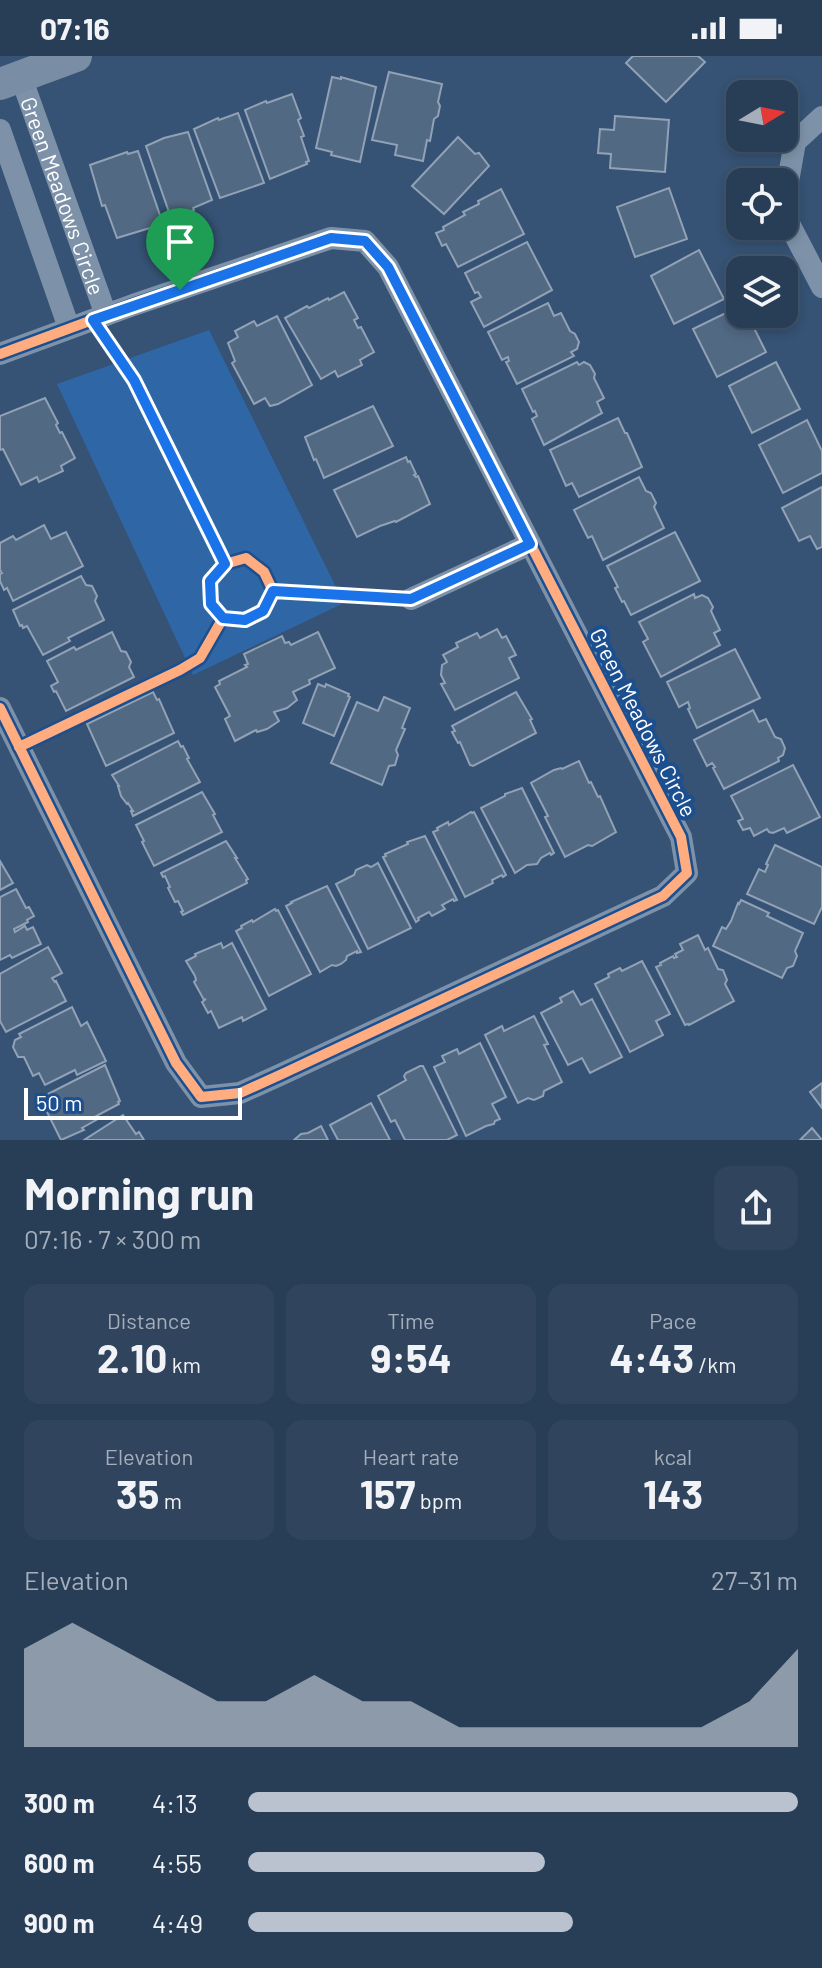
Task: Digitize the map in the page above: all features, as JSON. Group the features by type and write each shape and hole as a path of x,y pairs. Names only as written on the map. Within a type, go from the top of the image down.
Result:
{"main road":[{"path":"10,80 76,56"}],"street":[{"name":"Green Meadows Circle","path":"10,80 106,315"},
{"path":"790,168 795,142 822,117"},
{"name":"Green Meadows Circle","path":"0,130 69,328"},
{"name":"Green Meadows Circle","path":"0,354 331,238 365,241 388,267 681,837 687,873 663,896 240,1093 201,1097 176,1063 0,708"},
{"path":"798,240 822,287"},
{"path":"411,599 530,544"}],"shaded area":[{"path":"209,330 344,603 193,675 57,384"}],"building":[{"path":"633,56 698,56 705,62 666,102 626,63"},
{"path":"389,72 442,84 438,116 434,119 430,141 427,140 423,161 395,155 397,145 372,140"},
{"path":"332,77 376,87 360,162 316,148"},
{"path":"292,94 301,118 298,120 304,136 301,137 309,161 270,179 245,110"},
{"path":"238,113 264,183 220,198 194,129"},
{"path":"615,116 669,120 665,172 610,168 611,154 598,153 600,129 614,130"},
{"path":"188,132 212,200 171,218 146,146"},
{"path":"458,137 475,154 479,153 489,166 444,214 412,186"},
{"path":"138,151 163,224 117,238 105,205 102,206 90,165"},
{"path":"669,188 687,239 635,257 617,207"},
{"path":"501,189 524,234 458,267 446,244 442,246 436,233 465,215 463,212 479,204 478,201"},
{"path":"527,242 552,290 484,327 471,302 481,297 478,292 475,293 465,273"},
{"path":"699,250 724,299 674,324 651,276"},
{"path":"344,292 358,318 354,320 358,328 361,327 374,352 360,360 362,365 338,377 335,371 321,379 285,318"},
{"path":"548,303 554,316 561,313 570,331 575,334 579,342 577,349 571,352 574,356 517,384 506,362 509,361 508,357 502,360 488,332"},
{"path":"726,313 726,328 754,328 766,352 717,377 693,329"},
{"path":"277,316 312,385 278,404 270,406 265,398 254,404 232,363 235,361 228,343 238,337 235,331 254,321 257,326"},
{"path":"577,362 579,365 584,362 590,365 595,374 604,398 597,402 602,413 544,445 532,419 537,416 522,389"},
{"path":"776,362 800,409 752,433 729,386"},
{"path":"45,398 75,458 61,466 63,471 39,482 37,477 21,485 3,449 0,450 0,416"},
{"path":"373,406 393,446 324,478 305,437"},
{"path":"618,418 642,467 579,497 572,483 566,486 550,450"},
{"path":"807,420 822,451 822,473 783,493 759,445"},
{"path":"406,457 430,504 357,537 334,490"},
{"path":"639,477 656,503 654,507 664,528 603,560 592,536 588,538 574,510"},
{"path":"822,487 822,547 817,549 810,536 799,541 782,508"},
{"path":"44,525 51,539 66,532 83,566 13,601 0,581 0,543 13,536 16,540"},
{"path":"675,532 700,581 631,615 615,588 618,587 607,566"},
{"path":"81,576 86,585 92,586 104,620 43,655 27,626 20,626 13,610"},
{"path":"694,594 695,598 702,595 708,598 713,607 711,611 720,630 714,633 720,645 661,677 643,642 648,639 639,622"},
{"path":"497,629 502,638 506,636 516,655 509,658 519,678 455,710 441,684 445,683 441,675 442,665 447,662 443,655 458,647 456,643 477,633 480,638"},
{"path":"112,632 121,651 126,652 131,662 129,667 134,677 66,711 51,686 58,682 47,661"},
{"path":"318,632 335,668 309,680 310,684 293,692 297,700 287,708 274,712 279,721 235,741 225,719 230,716 215,687 220,684 219,681 247,667 244,654 282,636 285,643 291,645"},
{"path":"735,649 760,698 697,728 688,702 679,707 667,682"},
{"path":"318,684 325,687 326,684 350,697 334,736 303,723"},
{"path":"153,692 174,733 106,766 87,724"},
{"path":"516,692 532,719 536,733 470,765 452,732 455,731 452,726"},
{"path":"384,697 410,708 396,750 395,765 389,766 382,785 331,763 357,702 378,711"},
{"path":"753,710 759,722 766,719 775,737 781,739 785,748 783,755 778,758 779,761 724,789 715,767 712,763 707,766 694,740"},
{"path":"178,741 200,782 133,816 112,775"},
{"path":"579,761 589,783 600,796 616,832 565,857 531,783"},
{"path":"793,765 820,817 787,833 784,828 773,833 767,829 754,836 750,828 743,830 738,821 743,819 731,796"},
{"path":"522,788 554,853 515,873 481,808"},
{"path":"202,792 222,832 154,866 136,825"},
{"path":"474,812 506,875 465,897 433,832"},
{"path":"425,836 457,900 453,899 442,905 445,909 432,916 429,912 416,922 383,857 407,842"},
{"path":"226,841 248,879 247,883 183,915 161,873"},
{"path":"775,845 822,867 822,907 814,924 747,894 759,869 765,872"},
{"path":"0,861 13,883 0,890"},
{"path":"378,863 411,928 368,949 336,884 354,875 356,870"},
{"path":"327,886 361,952 357,951 347,956 341,964 320,972 286,906"},
{"path":"16,889 34,916 14,929 15,932 25,926 27,930 33,927 41,944 12,958 10,955 0,960 0,897"},
{"path":"741,900 803,933 795,951 797,956 793,966 787,968 782,978 713,946"},
{"path":"275,909 311,974 269,996 236,931"},
{"path":"698,935 718,969 723,970 727,980 725,984 734,1001 685,1025 656,967 673,956 677,957 675,954 683,950 680,944"},
{"path":"221,943 223,948 232,943 266,1009 243,1021 242,1017 219,1028 211,1011 208,1013 202,1002 206,999 194,982 195,976 186,961"},
{"path":"48,947 62,973 52,978 66,1001 6,1032 0,1021 0,974"},
{"path":"642,961 670,1014 656,1021 663,1035 630,1052 595,984 620,968 622,971"},
{"path":"573,991 581,1005 592,999 622,1057 590,1073 582,1058 568,1065 541,1013 562,1002 560,998"},
{"path":"72,1007 81,1026 87,1022 106,1061 77,1075 75,1070 45,1085 39,1073 33,1076 24,1057 18,1057 13,1047 15,1040 21,1037 19,1034"},
{"path":"534,1016 562,1082 544,1091 543,1096 518,1103 485,1035 502,1026 504,1031"},
{"path":"480,1043 506,1097 492,1104 500,1119 466,1136 434,1067 445,1062 442,1056 457,1049 459,1054"},
{"path":"105,1065 119,1104 96,1116 98,1119 82,1128 84,1130 61,1140 40,1098"},
{"path":"423,1066 457,1135 447,1140 405,1140 395,1120 391,1122 378,1096 406,1080 406,1073"},
{"path":"822,1083 822,1108 810,1092"},
{"path":"371,1103 390,1140 338,1140 330,1125"},
{"path":"123,1115 144,1140 84,1140"},
{"path":"321,1126 328,1140 294,1140 301,1134"},
{"path":"812,1128 822,1140 800,1140"}],"cycle path":[{"path":"0,354 331,238 365,241 388,267 681,837 687,873 663,896 282,1074 240,1093 201,1097 176,1063 0,708"},
{"path":"93,320 134,380 225,564"},
{"path":"19,747 200,658 223,618 211,604 210,581 225,564 246,558 264,572 273,591 263,611 245,620 223,618"},
{"path":"273,591 411,599"}],"route":[{"path":"331,238 365,241 388,267 530,544 411,599 273,591 263,611 245,620 223,618 211,604 210,581 225,564 134,380 93,320 180,290 331,238"}]}
